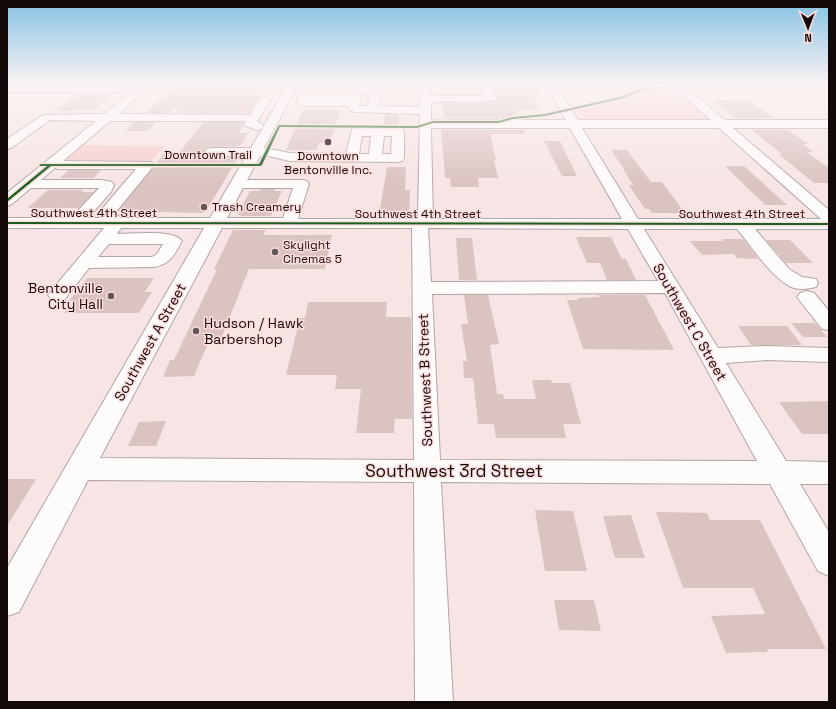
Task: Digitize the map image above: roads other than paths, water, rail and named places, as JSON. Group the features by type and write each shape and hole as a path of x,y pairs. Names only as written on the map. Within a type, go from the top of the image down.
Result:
{"street":[{"path":"7,145 47,117"},
{"path":"52,117 262,122 263,117"},
{"name":"Southwest A Street","path":"7,600 216,223 250,186 255,152 262,122 266,117"},
{"name":"Southwest B Street","path":"425,117 426,217 420,224 434,702"},
{"path":"494,117 573,124 808,124 826,129"},
{"name":"Southwest C Street","path":"569,117 671,287 829,561"},
{"path":"713,117 829,218"},
{"path":"7,201 107,118"},
{"path":"212,152 268,152 290,157 397,158 398,132 356,132 352,157"},
{"path":"375,158 378,132"},
{"path":"290,157 281,182 301,190"},
{"path":"58,295 117,223 109,217 107,212 147,165 59,165"},
{"path":"27,184 107,185 106,189 75,223"},
{"path":"250,186 302,184 288,223"},
{"name":"Southwest 4th Street","path":"7,223 829,224"},
{"path":"742,224 784,273 808,290 829,324"},
{"path":"84,263 155,262 164,258 174,241 168,239 104,239"},
{"path":"422,288 671,287"},
{"path":"710,356 766,353 829,355"},
{"name":"Southwest 3rd Street","path":"80,469 829,472"}],"tunnel":[{"path":"260,189 280,189"}],"place":[{"name":"Downtown Bentonville Inc.","path":"328,142"},
{"name":"Trash Creamery","path":"204,207"},
{"name":"Skylight Cinemas 5","path":"275,252"},
{"name":"Bentonville City Hall","path":"111,296"},
{"name":"Hudson / Hawk Barbershop","path":"196,331"}]}
